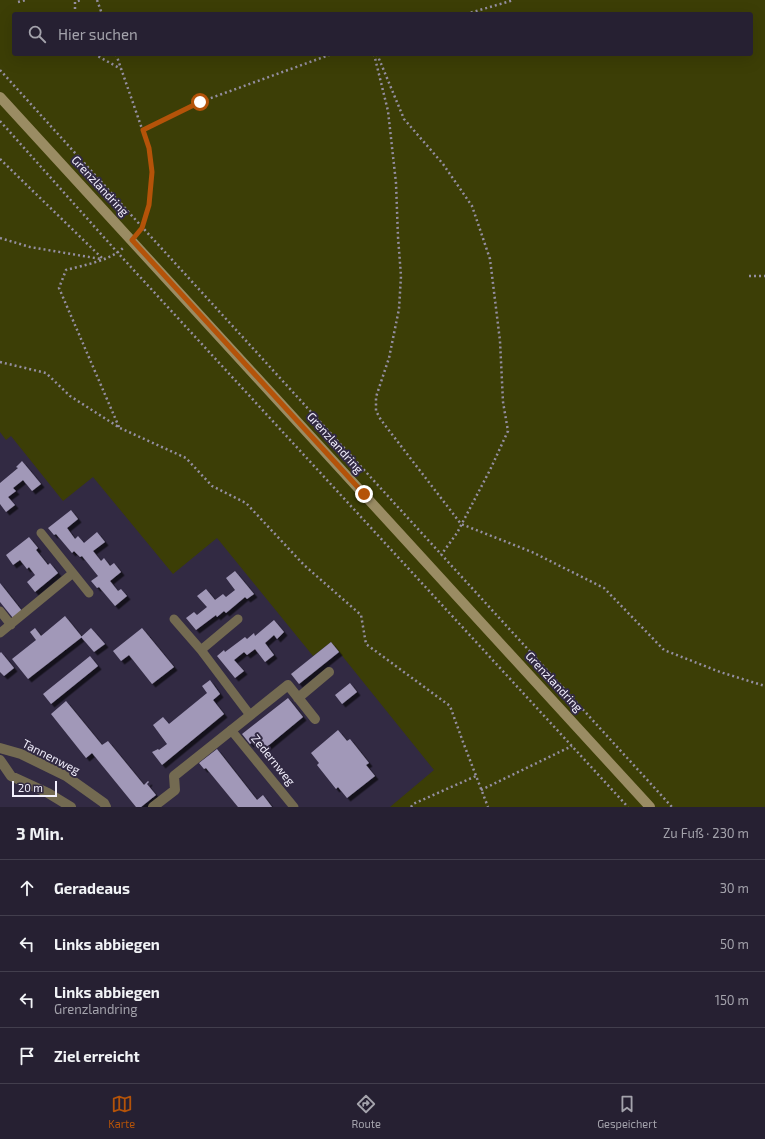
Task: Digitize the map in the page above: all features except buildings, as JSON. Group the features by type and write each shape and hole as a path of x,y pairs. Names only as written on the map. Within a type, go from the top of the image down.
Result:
{"main road":[{"name":"Grenzlandring","path":"0,97 650,807"}],"street":[{"path":"298,698 329,672"},
{"path":"153,807 175,790 174,776 288,686 315,719"},
{"name":"Tannenweg","path":"0,748 21,754 66,776 104,803 106,807"},
{"path":"0,760 11,776 48,793 70,807"}],"lane":[{"path":"41,532 89,593"},
{"path":"0,633 73,573"},
{"path":"0,611 11,625"},
{"path":"174,619 201,650 250,715"},
{"path":"201,650 238,619"},
{"name":"Zedernweg","path":"231,730 294,807"}],"path":[{"path":"18,2 26,0"},
{"path":"75,12 75,1 81,0"},
{"path":"96,0 101,12"},
{"path":"473,12 514,0"},
{"path":"98,56 122,70"},
{"path":"117,56 149,148 152,172 149,205 142,228 132,240"},
{"path":"143,130 200,102 326,56"},
{"path":"376,56 388,111 396,183 401,276 397,316 389,358 376,397 376,411 387,430 461,524 532,552 604,588 664,650 720,672 765,686"},
{"path":"377,56 404,119 443,164 472,206 490,259 500,341 503,402 508,431 490,470 457,533 441,555"},
{"path":"0,70 142,228 672,807"},
{"path":"0,121 118,252 628,807"},
{"path":"0,159 104,259"},
{"path":"0,238 30,248 104,259"},
{"path":"118,252 104,259 66,270 59,288 120,428"},
{"path":"749,276 765,276"},
{"path":"0,362 46,373 70,396 120,428 186,458 212,486 246,503 304,565 361,615 366,644 450,706 488,807"},
{"path":"481,790 572,746"},
{"path":"410,807 413,804 476,776"}],"shaded area":[{"path":"0,0 765,0 765,807 390,807 434,770 331,642 313,656 217,538 173,574 93,477 63,501 11,436 6,440 0,432"}],"route":[{"path":"200,102 143,130 149,148 152,172 149,205 142,228 132,240 364,494"}]}
